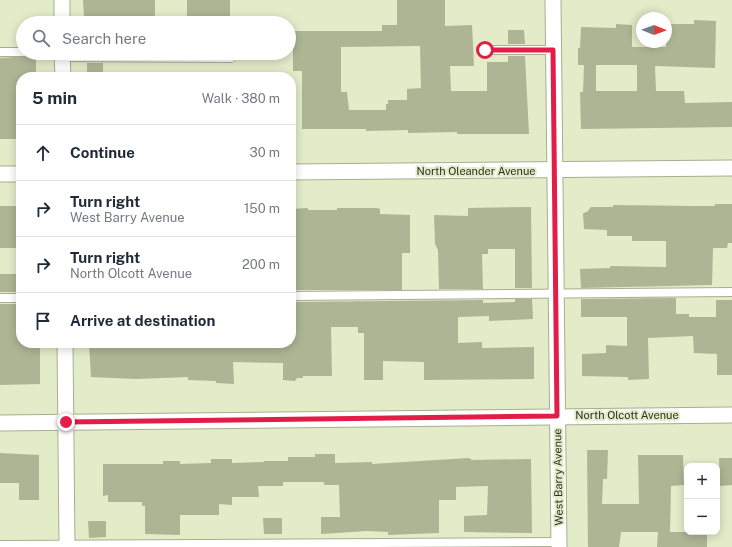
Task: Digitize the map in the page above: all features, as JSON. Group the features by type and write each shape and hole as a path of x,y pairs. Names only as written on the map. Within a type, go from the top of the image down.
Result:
{"street":[{"path":"62,0 62,16"},
{"name":"West Barry Avenue","path":"553,0 559,544"},
{"path":"62,60 63,72"},
{"name":"North Oleander Avenue","path":"296,172 732,168"},
{"path":"0,174 16,174"},
{"path":"65,348 67,546"},
{"name":"North Olcott Avenue","path":"0,423 732,415"}],"lane":[{"path":"485,50 553,50"},
{"path":"0,52 16,52"},
{"path":"296,296 556,295 732,292"},
{"path":"0,298 16,298"},
{"path":"0,545 559,544"}],"building":[{"path":"83,0 155,0 155,16 84,16"},
{"path":"187,0 230,0 230,16 187,16"},
{"path":"397,0 445,0 445,26 472,25 474,66 450,66 451,91 487,91 487,62 508,62 508,56 525,56 529,134 457,134 457,132 408,133 408,130 366,131 366,129 302,129 302,71 293,71 293,60 296,60 296,31 382,31 382,25 397,25","holes":["420,46 421,88 407,89 407,100 388,100 386,110 349,110 347,92 341,92 341,47"]},
{"path":"694,20 716,21 715,68 655,66 656,91 684,91 685,103 732,102 732,127 581,129 580,92 583,92 584,65 578,65 578,48 580,48 581,27 616,28 616,24 632,25 632,47 672,48 672,24 694,24","holes":["596,65 637,65 637,91 596,91"]},
{"path":"508,30 524,30 525,44 508,44"},
{"path":"16,57 16,60 36,60 36,72 16,72 16,139 0,139 0,58"},
{"path":"87,63 103,63 103,72 87,72"},
{"path":"715,204 732,204 732,243 728,243 727,248 713,248 712,285 581,288 580,269 610,268 610,266 666,267 666,241 632,241 632,236 607,236 607,230 584,229 583,213 587,212 591,207 613,207 613,205 715,206"},
{"path":"0,206 16,206 16,248 0,248"},
{"path":"531,207 532,288 515,288 515,249 488,249 488,254 482,254 483,289 439,289 438,250 435,244 434,215 468,216 468,208"},
{"path":"337,208 377,208 380,209 380,214 410,215 410,253 402,253 402,290 296,290 296,209 337,210"},
{"path":"0,274 16,274 16,292 0,292"},
{"path":"676,298 676,314 689,314 689,317 716,317 716,300 732,300 732,375 717,375 717,354 694,353 693,336 648,338 649,379 628,380 628,377 582,376 582,354 606,353 606,345 627,346 627,317 581,317 581,299"},
{"path":"515,299 532,299 533,319 489,321 489,316 458,317 458,343 482,342 482,348 534,347 534,379 424,380 424,362 383,361 383,380 364,380 364,333 358,333 358,327 331,327 332,376 303,376 303,378 297,378 295,381 283,380 283,363 233,362 234,384 216,383 216,381 188,380 188,377 136,379 91,377 89,348 296,348 296,302 483,300 483,303 515,302"},
{"path":"0,304 16,304 16,348 40,348 40,384 0,385"},
{"path":"587,450 608,450 607,479 603,479 602,504 639,504 638,455 683,455 684,485 671,486 670,532 684,532 684,535 707,535 707,547 657,547 658,532 621,532 619,547 588,547"},
{"path":"0,453 39,455 39,500 19,500 19,483 0,483"},
{"path":"315,454 335,454 335,463 372,462 372,464 469,458 472,460 531,459 532,533 464,532 464,516 487,515 488,486 456,487 456,500 439,500 439,533 388,535 388,532 367,531 321,534 321,517 340,517 339,485 324,485 324,482 283,482 283,486 258,486 259,497 232,497 232,505 219,504 219,515 180,515 180,535 145,534 145,506 142,506 142,502 108,502 108,495 103,496 103,464 163,464 163,461 180,461 180,464 211,463 211,459 232,459 232,463 288,461 288,457 315,457"},
{"path":"719,458 732,458 732,485 720,486"},
{"path":"263,518 282,518 282,534 264,534"},
{"path":"88,521 106,521 106,537 89,538"}],"route":[{"path":"66,422 557,416 553,50 485,50"}]}
